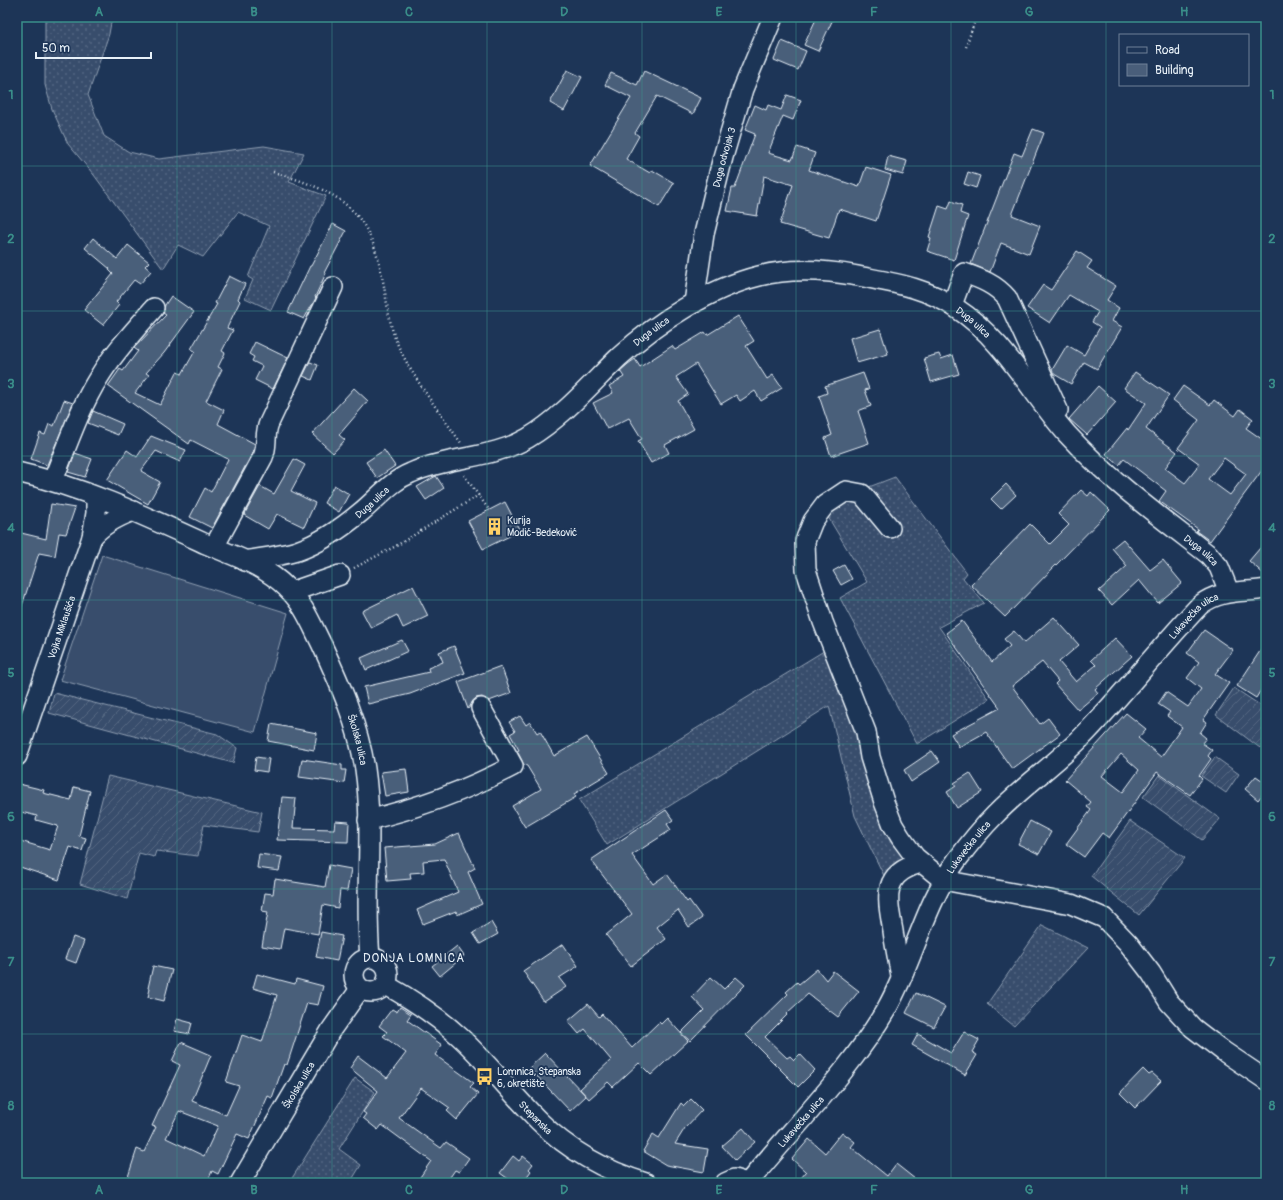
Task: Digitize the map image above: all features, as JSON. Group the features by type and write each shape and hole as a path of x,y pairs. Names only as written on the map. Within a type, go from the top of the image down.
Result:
{"street":[{"name":"Duga odvojak 3","path":"694,303 704,234 723,157 743,89 773,17"},
{"name":"Duga ulica","path":"245,561 296,551 315,544 362,512 392,484 410,473 497,452 521,441 552,421 622,355 664,321 694,303 758,276 804,271 847,274 904,284 931,293 952,305 981,327 1001,349 1071,438 1128,491 1209,555 1218,567 1229,592"},
{"path":"952,305 964,273 995,286 1007,298 1071,438"},
{"path":"214,547 263,457 266,450 267,428 269,423 333,288"},
{"path":"53,480 80,414 98,379 110,360 154,308"},
{"path":"17,472 53,480 133,511 245,561"},
{"path":"890,528 862,494 846,491 825,505 813,521 805,541 806,570 823,622 866,732 870,757 884,802 893,825 901,838 921,863 943,880 1071,904 1104,918 1128,943 1151,973 1169,1002 1193,1028 1223,1051 1266,1080"},
{"name":"Vojka Miklaušića","path":"17,756 92,537 96,513 96,497"},
{"path":"92,537 108,523 133,511"},
{"name":"Školska ulica","path":"245,561 270,574 291,592 306,612 348,702 356,727 365,769 368,820 367,922 370,958"},
{"path":"291,592 340,575"},
{"name":"Lukavečka ulica","path":"748,1183 850,1064 888,1006 922,923 943,880 974,838 996,814 1080,739 1117,700 1200,605 1211,597 1229,592 1248,592 1266,588"},
{"path":"368,820 409,809 459,792 513,766 481,708"},
{"path":"901,976 887,899 890,886 898,875 910,866 921,863"},
{"path":"370,958 377,959 386,967 388,973 386,985 377,992 371,993 360,989 354,980 355,967 359,962 370,958"},
{"name":"Stepanska","path":"386,985 428,1010 455,1033 540,1122 574,1150 614,1172 646,1183"},
{"name":"Školska ulica","path":"240,1183 331,1030 360,989"},
{"path":"725,1183 734,1179 748,1183"}],"path":[{"path":"966,47 976,17"},
{"path":"274,172 309,183 328,191 352,209 360,219 375,251 382,273 396,342 415,378 464,459 467,479 489,510"},
{"path":"340,575 396,546 479,494"}],"shaded area":[{"path":"45,17 112,17 109,34 88,95 104,136 129,152 159,159 264,146 304,153 289,182 326,196 271,310 245,298 253,280 248,277 269,226 238,212 203,257 178,245 163,269 94,175 68,144 52,109 45,85"},
{"path":"895,477 967,573 963,578 984,603 939,627 989,699 917,744 840,598 867,582 825,512 848,495"},
{"path":"102,555 288,613 255,732 60,680"},
{"path":"832,646 910,861 886,880 855,816 829,706 607,845 579,800"},
{"path":"1234,688 1266,709 1266,740 1260,748 1216,715"},
{"path":"54,693 217,734 237,748 233,763 49,713"},
{"path":"1215,757 1239,774 1226,793 1201,776"},
{"path":"1159,775 1220,819 1202,840 1143,797"},
{"path":"108,776 262,812 258,832 204,825 198,856 156,851 154,857 139,853 127,899 80,884"},
{"path":"1130,821 1185,858 1139,915 1091,876"},
{"path":"1042,925 1088,948 1014,1026 987,1004"},
{"path":"355,1078 375,1092 339,1149 361,1165 350,1183 289,1183"}],"building":[{"path":"817,17 834,17 818,51 804,45"},
{"path":"782,41 806,51 798,70 774,60"},
{"path":"567,70 582,77 564,111 550,103"},
{"path":"644,71 701,98 693,114 657,96 635,133 639,136 626,159 650,173 652,170 674,183 659,207 590,166 631,98 605,85 611,73 637,85"},
{"path":"787,95 801,100 793,120 783,116 768,153 792,160 797,147 815,153 809,170 859,187 866,167 891,175 876,221 839,209 829,238 780,224 793,185 764,176 757,216 727,211 732,188 735,188 755,134 745,130 755,105 766,110 768,105 781,110"},
{"path":"1033,129 1044,133 1012,215 1040,226 1029,254 1001,243 990,272 971,264 1014,153 1022,156"},
{"path":"888,156 907,161 903,175 885,170"},
{"path":"968,172 980,176 976,188 964,184"},
{"path":"951,201 962,205 960,213 968,216 954,260 927,251 931,238 929,237 939,206 948,209"},
{"path":"333,224 346,231 324,273 326,273 315,297 316,298 304,319 288,312 310,266"},
{"path":"93,238 117,259 128,245 149,262 145,266 151,271 140,284 134,280 116,302 119,305 103,325 84,310 113,274 109,270 110,269 85,248"},
{"path":"1077,251 1092,261 1087,268 1116,286 1107,300 1119,308 1112,321 1122,327 1097,369 1084,362 1071,384 1054,374 1052,370 1067,345 1084,355 1100,327 1092,322 1098,312 1069,295 1050,323 1027,308 1043,285 1051,290"},
{"path":"229,276 245,284 238,299 240,301 227,328 233,330 222,351 225,353 218,367 222,369 206,401 224,410 218,424 255,444 253,452 212,528 190,517 205,488 211,492 228,459 191,440 189,444 108,386 120,369 123,371 138,351 134,348 166,315 163,313 165,305 171,296 194,312 164,353 146,373 149,375 135,393 160,405 177,372 182,374 195,351 191,349 217,304 215,303"},
{"path":"738,316 754,341 746,346 767,379 773,375 782,388 761,401 755,391 740,401 736,395 721,404 696,364 676,377 688,394 678,401 694,429 665,445 669,453 651,463 638,441 642,439 629,418 607,429 593,403 613,393 609,386 624,377 620,371 628,364 635,359 640,367 672,346 675,350 705,332 707,335"},
{"path":"880,329 888,354 857,363 850,338"},
{"path":"255,342 288,358 273,389 255,380 262,366 252,361 254,357 249,354"},
{"path":"939,354 941,359 953,355 959,374 931,382 924,358"},
{"path":"310,362 318,365 312,380 303,376"},
{"path":"1135,372 1169,395 1146,429 1177,452 1165,468 1185,483 1200,464 1178,448 1199,420 1173,400 1183,386 1210,405 1214,400 1235,416 1240,409 1253,419 1246,428 1266,442 1266,465 1210,541 1196,531 1198,529 1159,501 1166,491 1124,459 1119,465 1106,454 1127,428 1128,430 1146,403 1124,388","holes":["1224,458 1246,474 1230,495 1208,479"]},
{"path":"863,373 869,389 865,390 871,406 858,411 869,443 831,456 825,438 832,435 819,396 827,393 825,386"},
{"path":"1098,386 1116,402 1087,435 1069,419"},
{"path":"354,388 368,401 339,435 345,440 333,453 312,434"},
{"path":"64,400 73,403 47,465 31,459 40,433 45,435 49,424 54,426"},
{"path":"93,411 123,424 118,435 88,423"},
{"path":"151,436 186,450 180,462 156,451 141,471 160,482 148,504 107,480 127,450 137,457"},
{"path":"384,450 395,466 377,478 366,462"},
{"path":"75,453 92,459 85,477 68,472"},
{"path":"294,459 305,465 291,491 315,503 304,527 277,514 268,529 244,515 260,486 274,494"},
{"path":"436,476 444,488 426,500 417,487"},
{"path":"1006,484 1016,495 1001,509 991,499"},
{"path":"334,485 349,494 339,512 324,503"},
{"path":"1081,490 1088,496 1091,492 1110,510 1005,617 971,585 1030,524 1050,544 1069,525 1058,514"},
{"name":"Kurija Modić-Bedeković","path":"505,502 520,531 483,549 468,521"},
{"path":"51,504 75,508 66,534 59,533 55,556 39,553 20,612 17,612 17,532 46,539"},
{"path":"1123,539 1150,570 1163,560 1182,583 1158,603 1139,580 1112,605 1099,591 1127,566 1112,548"},
{"path":"1266,541 1266,576 1249,561"},
{"path":"844,565 852,579 841,585 833,571"},
{"path":"413,586 428,616 403,628 397,615 371,628 362,611"},
{"path":"1054,617 1079,645 1059,662 1076,682 1096,665 1091,660 1115,638 1132,656 1095,689 1098,693 1078,710 1055,684 1058,681 1042,662 1012,686 1040,724 1048,718 1060,734 1012,769 986,732 959,747 951,734 1000,708 946,633 962,621 992,662 1010,646 1004,639 1014,631 1024,643"},
{"path":"1204,630 1233,650 1215,674 1229,683 1203,720 1207,722 1200,733 1206,738 1202,743 1212,750 1208,756 1211,759 1199,776 1202,779 1190,795 1157,772 1109,838 1102,833 1084,857 1066,844 1091,810 1087,807 1091,802 1065,780 1126,713 1146,729 1138,738 1161,757 1182,727 1167,716 1170,712 1158,704 1166,692 1188,707 1201,689 1187,678 1199,662 1187,653","holes":["1121,754 1139,770 1123,792 1102,776"]},
{"path":"402,640 408,651 366,670 361,658"},
{"path":"1266,642 1266,682 1256,698 1237,686"},
{"path":"454,646 465,673 410,694 368,704 364,687 429,672 428,668 443,662 439,652"},
{"path":"501,666 511,693 489,701 482,697 476,698 468,709 458,682"},
{"path":"520,716 526,725 530,722 537,733 540,731 554,756 587,737 609,773 574,794 576,797 525,827 512,806 541,789 527,766 524,765 517,751 519,750 510,734 515,731 509,722"},
{"path":"271,724 317,733 314,750 268,741"},
{"path":"932,751 940,762 911,782 904,770"},
{"path":"256,757 269,759 267,772 254,770"},
{"path":"302,759 342,765 342,770 346,770 344,783 299,777"},
{"path":"406,769 409,792 385,796 381,772"},
{"path":"970,773 982,792 957,808 947,792 956,786 954,783"},
{"path":"1256,776 1266,783 1266,790 1258,800 1245,789"},
{"path":"19,784 44,790 43,793 71,800 74,787 90,791 79,836 86,838 82,851 70,847 59,880 17,866 17,840 50,850 58,826 36,820 37,816 17,811 17,793"},
{"path":"282,797 296,798 293,828 334,829 335,821 349,822 348,842 277,840"},
{"path":"666,810 673,820 667,824 671,830 632,855 653,884 667,874 687,902 689,900 702,918 689,927 678,910 657,927 666,939 631,966 606,935 632,914 591,860"},
{"path":"1030,821 1051,832 1039,854 1018,844"},
{"path":"459,833 475,868 468,872 482,904 457,915 456,911 423,924 417,910 458,892 444,859 423,861 424,872 410,873 411,879 387,881 384,848 435,844"},
{"path":"259,854 282,857 279,871 257,868"},
{"path":"329,865 351,869 347,891 340,890 338,908 323,905 318,934 284,928 280,949 262,946 268,912 262,911 265,893 273,894 275,879 325,887"},
{"path":"491,922 498,934 480,944 473,933"},
{"path":"321,932 342,936 337,961 316,957"},
{"path":"73,937 84,941 76,963 65,959"},
{"path":"563,944 578,966 559,978 566,987 544,1002 523,971"},
{"path":"457,946 464,956 440,976 432,966"},
{"path":"153,966 172,970 164,1001 148,997 150,989 148,988"},
{"path":"817,969 826,980 833,971 859,991 838,1017 808,994 787,1013 788,1014 765,1037 787,1058 790,1056 794,1060 800,1054 815,1070 798,1087 746,1035 788,994 786,992 797,982 799,984"},
{"path":"257,974 295,984 296,979 323,986 318,1005 307,1003 287,1065 284,1064 272,1098 268,1096 249,1139 237,1134 218,1174 212,1171 207,1183 126,1183 137,1149 144,1152 156,1127 152,1126 180,1065 172,1061 181,1042 211,1055 192,1101 226,1115 239,1086 226,1082 242,1035 262,1042 277,995 253,988","holes":["179,1111 218,1126 204,1156 166,1138"]},
{"path":"711,977 724,989 736,977 745,985 690,1041 681,1033 704,1010 692,997"},
{"path":"916,993 945,1007 934,1027 906,1013"},
{"path":"588,1004 599,1017 602,1014 632,1048 659,1022 661,1024 667,1018 688,1041 651,1075 639,1063 613,1087 608,1082 589,1099 580,1089 611,1060 585,1029 579,1034 568,1021"},
{"path":"400,1007 411,1014 407,1020 442,1045 435,1055 474,1083 470,1087 478,1094 457,1120 447,1111 450,1108 421,1088 399,1118 441,1148 446,1142 469,1158 459,1172 455,1170 446,1183 416,1183 431,1161 382,1125 378,1130 363,1118 366,1114 363,1112 378,1091 350,1068 358,1056 387,1078 406,1053 383,1036 387,1032 379,1026 392,1009 397,1012"},
{"path":"177,1019 192,1023 189,1034 174,1031"},
{"path":"964,1032 979,1040 972,1052 977,1055 965,1075 912,1045 918,1034 951,1053"},
{"path":"545,1053 586,1096 570,1111 529,1068"},
{"path":"1143,1069 1149,1075 1152,1073 1161,1081 1135,1108 1120,1093"},
{"path":"691,1099 702,1110 685,1128 675,1144 708,1149 704,1172 666,1165 643,1151 653,1134 659,1138 681,1103 684,1106"},
{"path":"743,1128 755,1142 735,1160 722,1146"},
{"path":"842,1132 855,1142 851,1147 887,1176 896,1164 920,1183 797,1183 806,1172 792,1159 809,1139 825,1153"},
{"path":"513,1156 519,1161 523,1156 533,1164 529,1169 531,1171 522,1183 514,1183 500,1173"}],"place":[{"name":"Kurija Modić-Bedeković","path":"494,526"},
{"name":"Lomnica, Stepanska 6, okretište","path":"484,1077"}],"district":[{"name":"DONJA LOMNICA","path":"414,958"}]}
